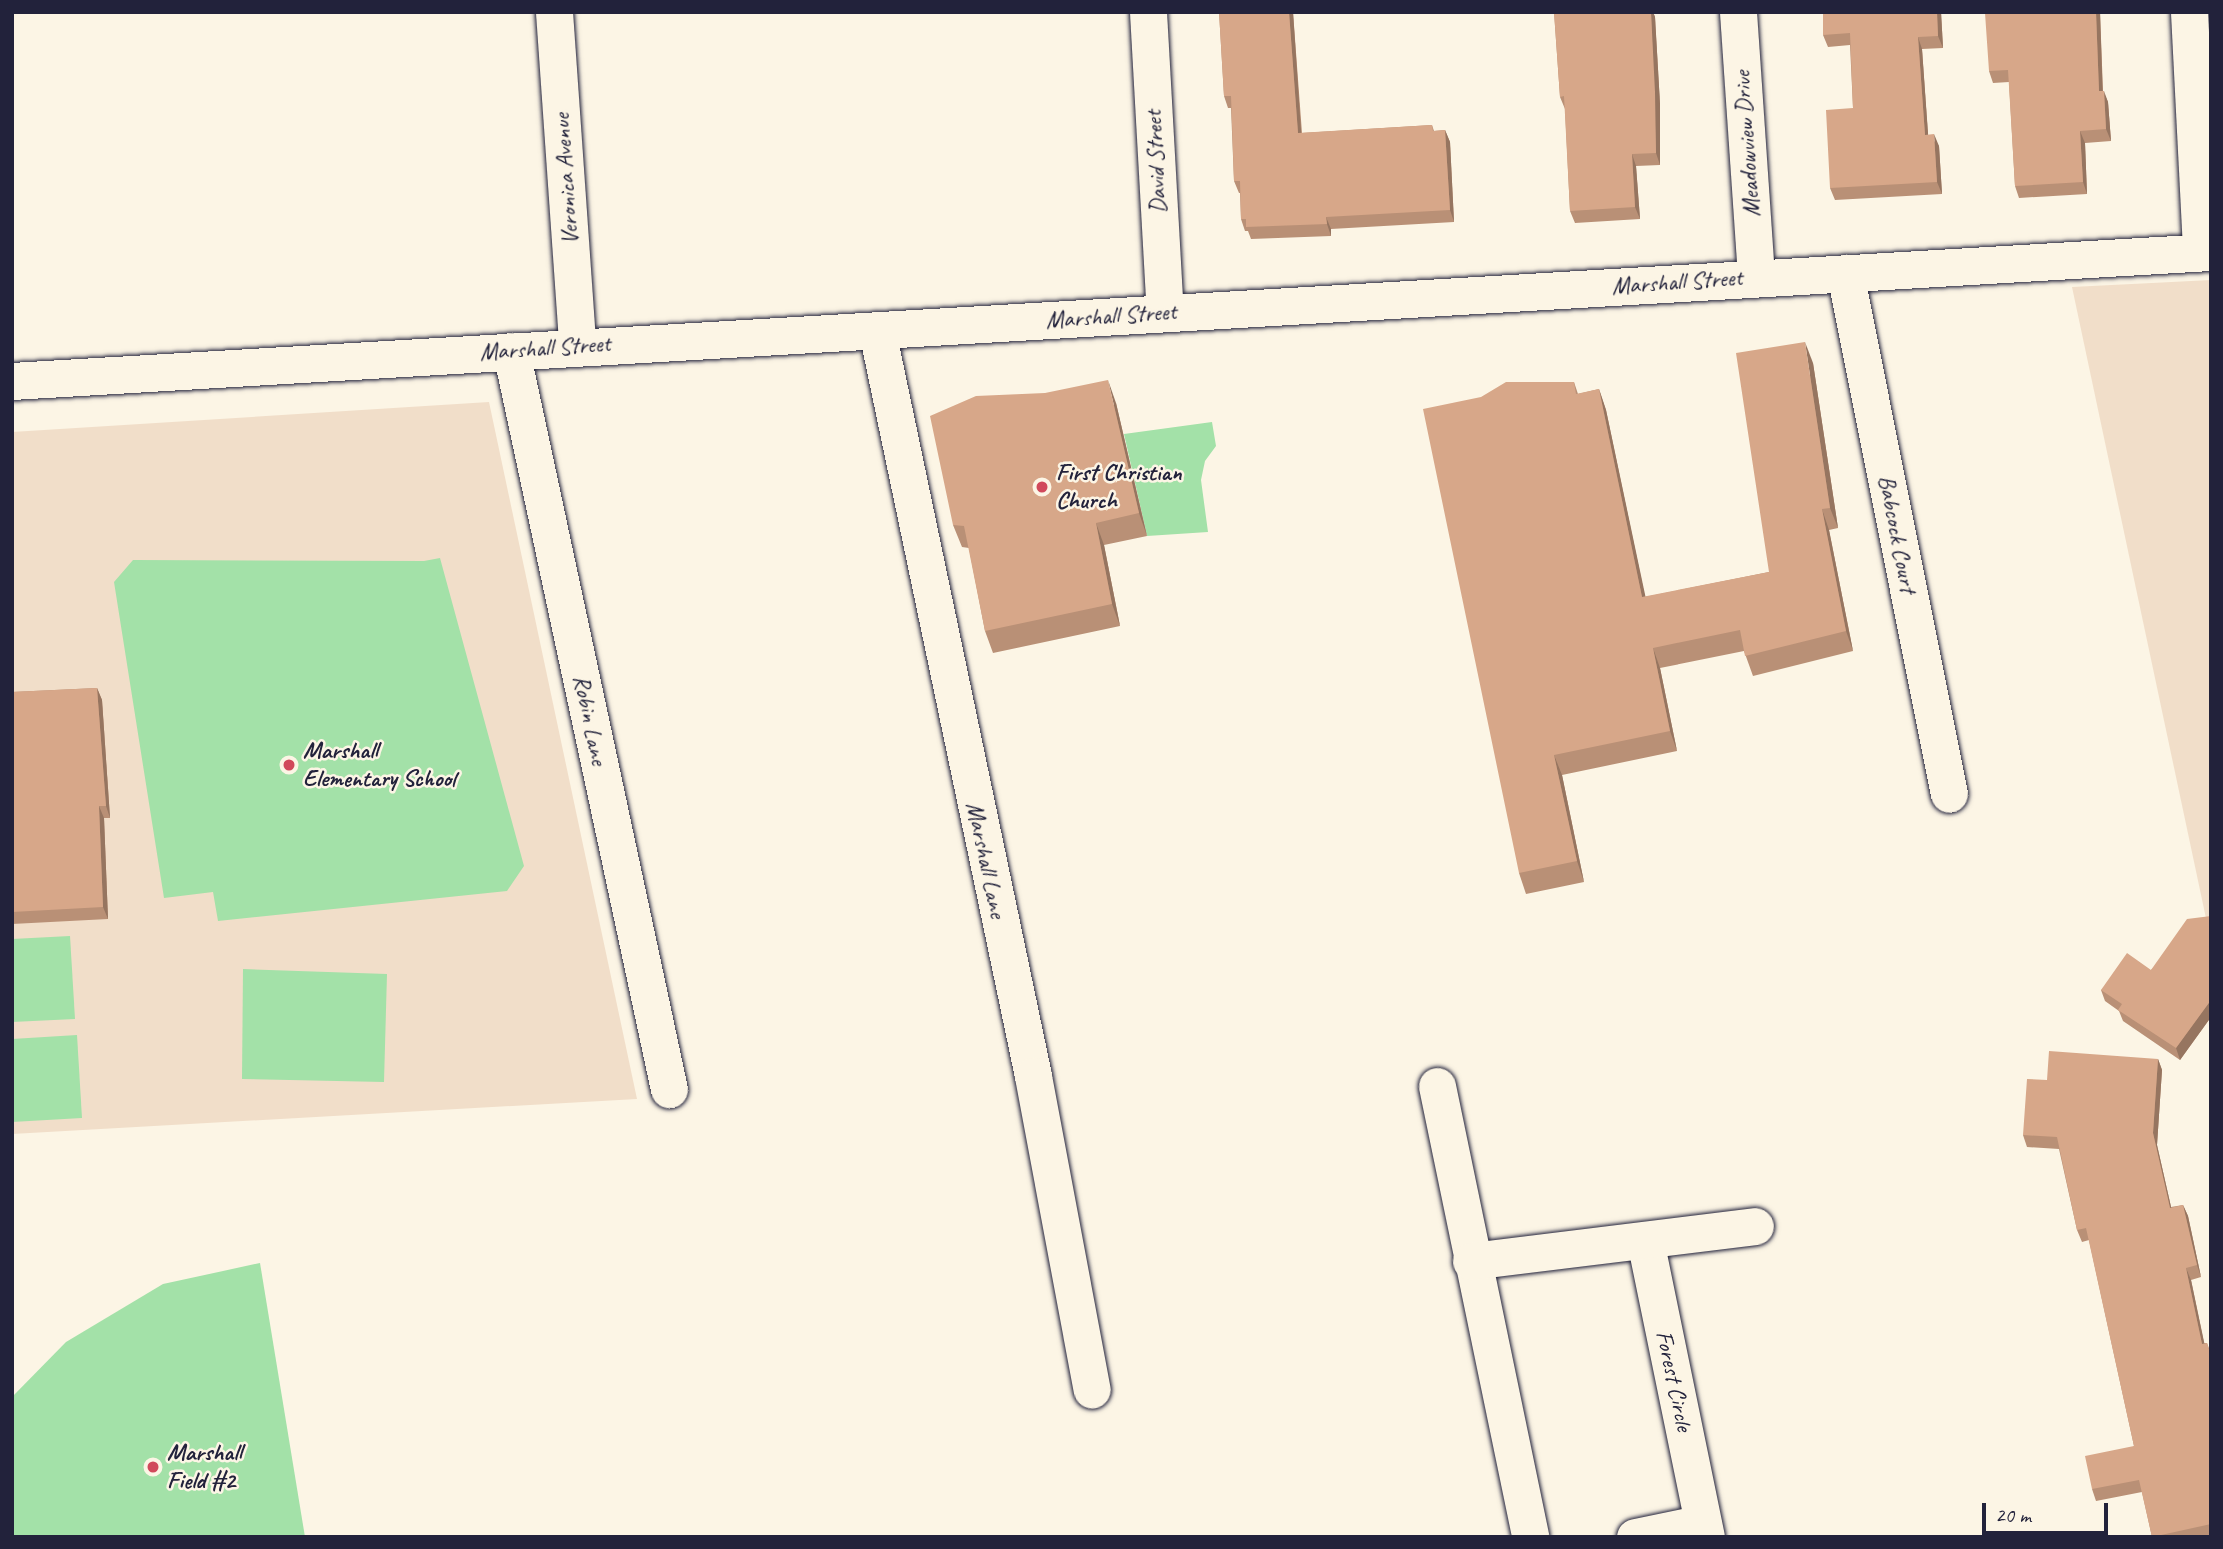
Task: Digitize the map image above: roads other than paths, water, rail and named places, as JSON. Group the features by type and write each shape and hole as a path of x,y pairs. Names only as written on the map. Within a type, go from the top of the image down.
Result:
{"street":[{"name":"Veronica Avenue","path":"554,12 577,345"},
{"name":"David Street","path":"1148,12 1165,313"},
{"name":"Meadowview Drive","path":"1738,12 1756,276"},
{"path":"2189,12 2206,252"},
{"name":"Marshall Street","path":"12,381 577,345 877,331 1756,276 2206,252"},
{"name":"Babcock Court","path":"1845,272 1949,794"},
{"name":"Marshall Lane","path":"877,331 1033,1076 1092,1390"},
{"name":"Robin Lane","path":"511,351 669,1088"},
{"path":"1437,1086 1530,1537"},
{"path":"1471,1261 1755,1226"},
{"name":"Forest Circle","path":"1634,1537 1704,1530 1645,1240"}],"place":[{"name":"First Christian Church","path":"1042,487"},
{"name":"Marshall Elementary School","path":"289,765"},
{"name":"Marshall Field #2","path":"153,1467"}]}
